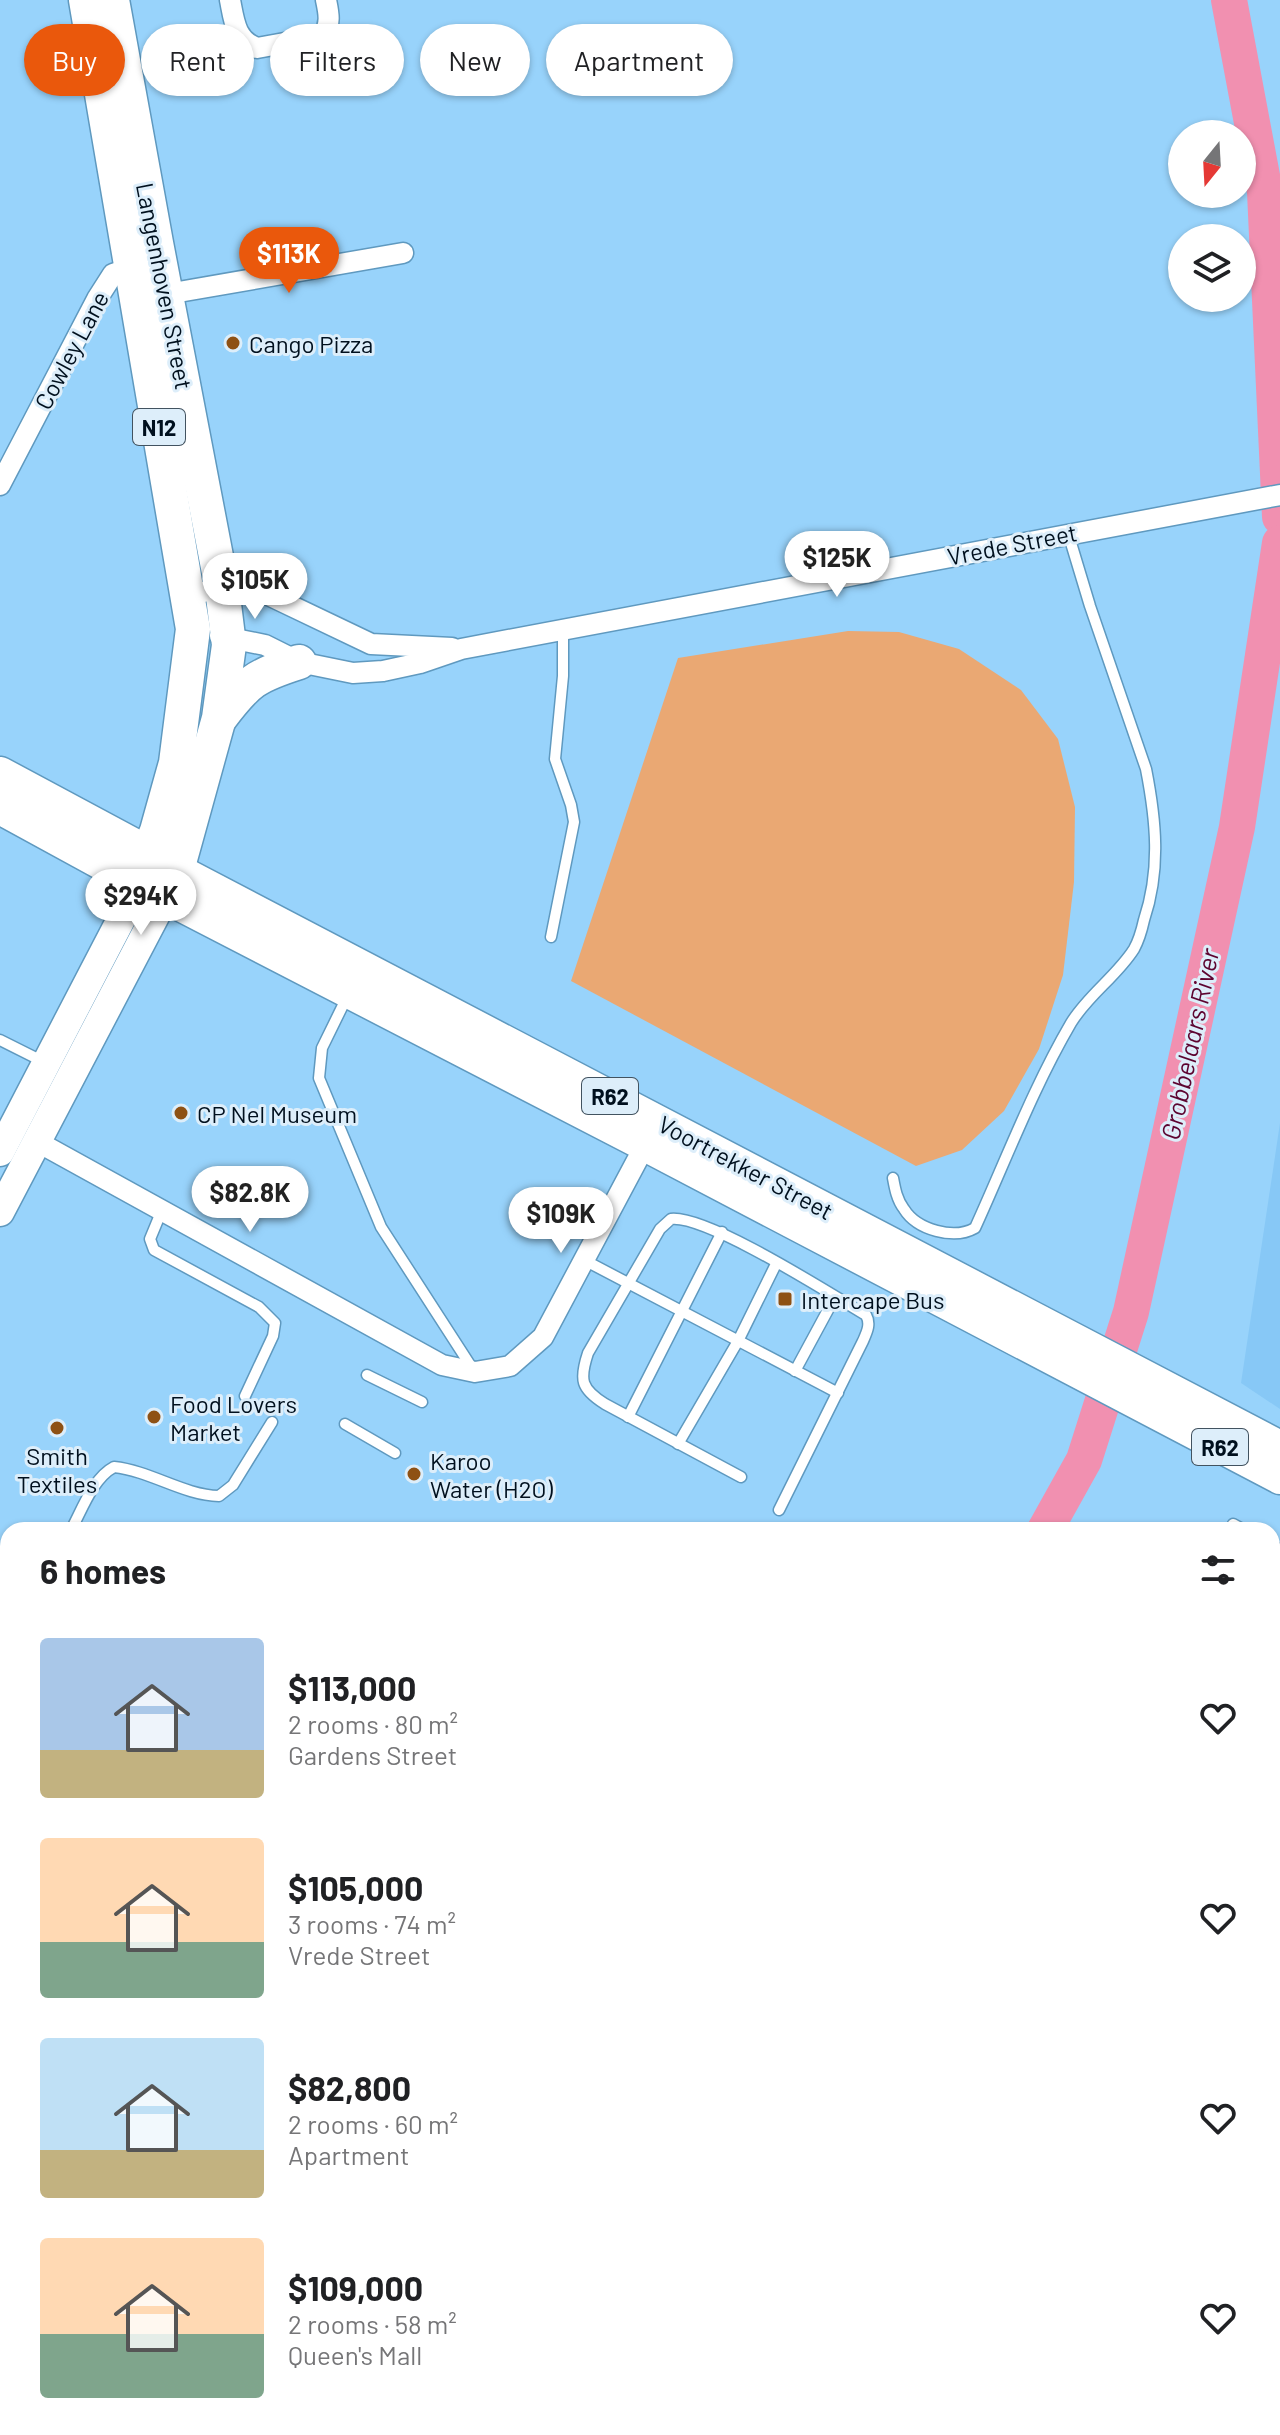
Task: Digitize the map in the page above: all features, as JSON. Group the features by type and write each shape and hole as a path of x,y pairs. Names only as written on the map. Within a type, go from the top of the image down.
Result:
{"highway":[{"name":"Langenhoven Street","path":"86,0 193,629 176,763 157,875"},
{"name":"Langenhoven Street","path":"112,0 229,638 219,718 157,875"},
{"path":"219,718 241,690 257,676 299,662"},
{"name":"Voortrekker Street","path":"0,774 157,875"},
{"name":"Voortrekker Street","path":"0,807 157,875"}],"main road":[{"name":"Voortrekker Street","path":"157,875 350,992 652,1133"},
{"name":"Voortrekker Street","path":"157,875 1169,1404 1280,1478"},
{"path":"0,1152 129,904 157,875"},
{"path":"0,1212 36,1141 157,875"},
{"name":"Voortrekker Street","path":"1169,1404 1280,1447"}],"street":[{"path":"230,0 236,30 241,38 257,48 323,36 329,18 326,0"},
{"path":"167,294 403,253"},
{"name":"Cowley Lane","path":"0,485 113,274 131,268 149,289 167,294"},
{"name":"Vrede Street","path":"193,629 265,645 299,662 353,673 383,671 461,649 1280,495"},
{"name":"Vrede Street","path":"189,595 222,588 258,590 371,644 461,649"},
{"path":"36,1141 442,1365 475,1372 510,1366 543,1337 652,1133"}],"lane":[{"path":"893,1178 897,1198 905,1213 918,1222 952,1234 966,1233 975,1228 1032,1100 1072,1023 1136,947 1146,915 1156,865 1156,823 1146,769 1068,533"},
{"path":"551,937 574,822 555,759 563,676 563,629"},
{"path":"350,992 322,1048 319,1078 381,1227 475,1372"},
{"path":"0,1040 46,1063"},
{"path":"162,1210 150,1239 154,1250 259,1307 275,1323 273,1336 245,1396"},
{"path":"741,1477 590,1395 584,1384 582,1371 588,1353 660,1229 671,1219 690,1220 722,1232 869,1319 863,1341 779,1510"},
{"path":"628,1417 722,1232"},
{"path":"584,1260 838,1393"},
{"path":"678,1444 738,1341 776,1264"},
{"path":"795,1371 835,1297"},
{"path":"367,1375 422,1402"},
{"path":"75,1522 99,1480 114,1467 157,1477 209,1496 219,1496 233,1485 272,1422"},
{"path":"345,1424 395,1453"}],"shaded area":[{"path":"848,631 899,632 959,649 1021,690 1058,739 1075,807 1074,882 1063,975 1039,1049 1004,1111 962,1150 916,1166 571,981 678,658"},
{"path":"1280,1123 1280,1409 1241,1383"}],"waterway":[{"name":"Grobbelaars River","path":"1229,0 1265,192 1280,517"},
{"name":"Grobbelaars River","path":"1049,1522 1084,1460 1131,1312 1237,827 1280,543"}],"place":[{"name":"Cango Pizza","path":"233,343"},
{"name":"CP Nel Museum","path":"181,1113"},
{"name":"Intercape Bus","path":"785,1299"},
{"name":"Food Lovers Market","path":"154,1417"},
{"name":"Smith Textiles","path":"57,1428"},
{"name":"Karoo Water (H2O)","path":"414,1474"}]}
